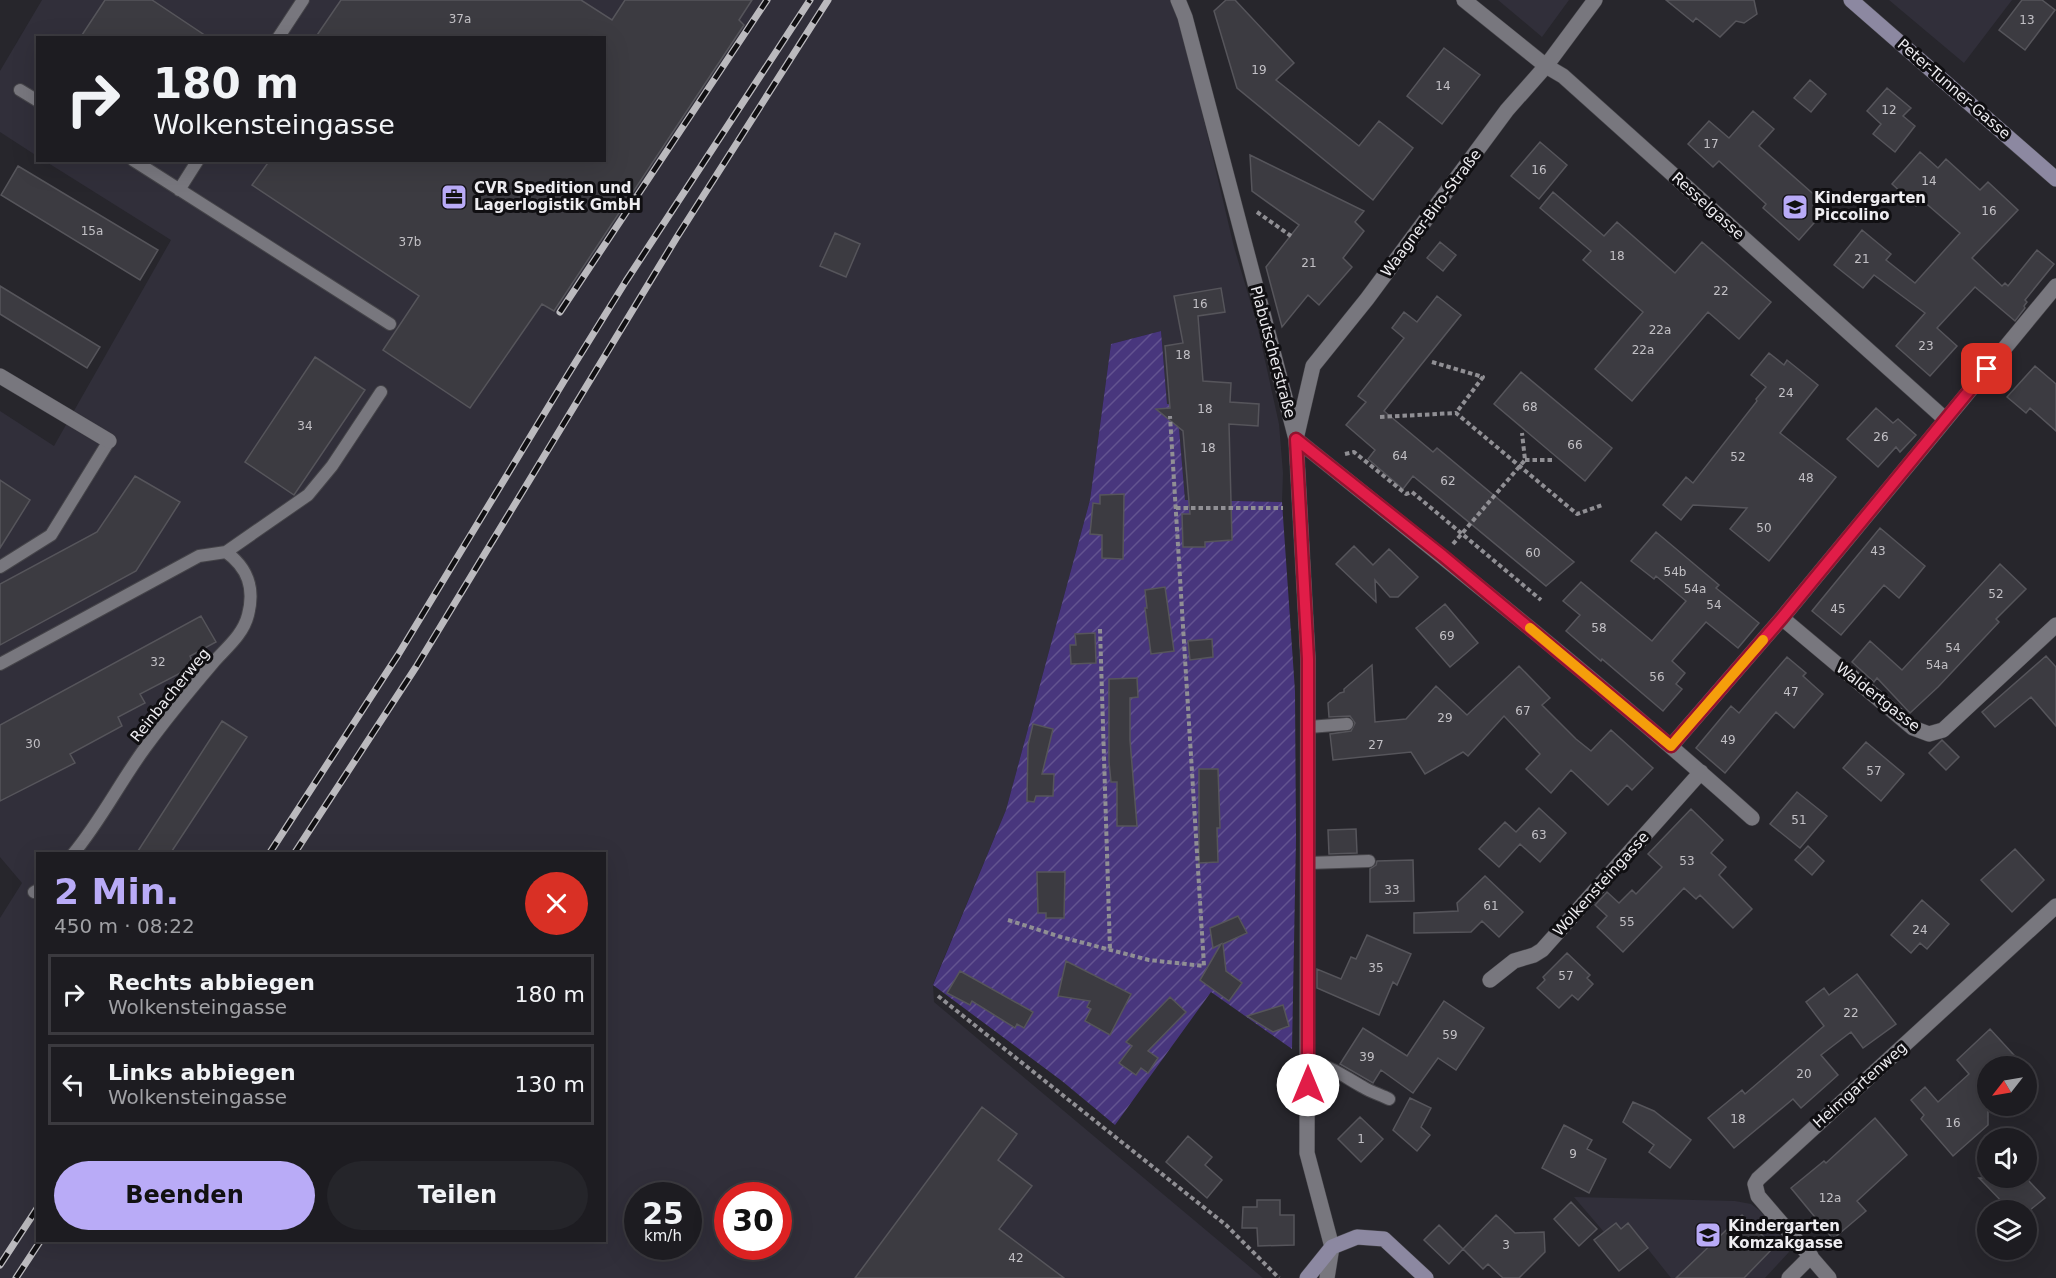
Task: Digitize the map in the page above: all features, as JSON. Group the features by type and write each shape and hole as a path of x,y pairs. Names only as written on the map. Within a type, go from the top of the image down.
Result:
{"main road":[{"name":"Peter-Tunner-Gasse","path":"1851,0 2056,179"},
{"path":"1307,1278 1332,1247 1357,1238 1384,1239 1426,1278"}],"street":[{"name":"Plabutscherstraße","path":"1178,0 1185,18 1296,439 1308,659 1307,1153 1332,1247"},
{"name":"Resselgasse","path":"1464,0 1546,66 1563,76 1945,419"},
{"name":"Waagner-Biro-Straße","path":"1296,439 1313,366 1507,110 1546,66 1595,0"},
{"path":"1671,746 1782,618 2056,286"},
{"path":"0,376 109,441"},
{"path":"1296,439 1443,556 1671,746 1752,818"},
{"name":"Waldertgasse","path":"1782,618 1913,728 1929,734 1942,730 2056,625"},
{"name":"Wolkensteingasse","path":"1490,980 1514,961 1542,950 1701,772"},
{"name":"Heimgartenweg","path":"1829,1278 1758,1196 1755,1184 1758,1179 2056,906"},
{"path":"1327,1278 1332,1247"},
{"path":"1789,1278 1811,1256"}],"lane":[{"path":"279,36 303,0"},
{"path":"20,90 36,100"},
{"path":"136,162 390,324"},
{"path":"179,190 197,162"},
{"path":"0,664 199,556 226,552 308,495 332,466 381,392"},
{"path":"0,567 51,535 109,441"},
{"name":"Reinbacherweg","path":"74,852 146,747 213,663 236,639 248,616 251,591 247,573 240,561 226,552"},
{"path":"1309,727 1347,724"},
{"path":"1308,862 1369,861"},
{"path":"1308,1062 1336,1070 1365,1089 1389,1099"}],"path":[{"path":"1232,194 1291,236"},
{"path":"1432,362 1483,377 1456,413"},
{"path":"1380,417 1456,413 1577,514 1602,505"},
{"path":"1008,920 1061,937 1149,960 1204,966 1170,416"},
{"path":"1443,556 1525,460 1522,433"},
{"path":"1322,460 1354,452 1406,494 1412,492 1541,600"},
{"path":"1525,460 1552,460"},
{"path":"1176,508 1300,508"},
{"path":"1100,629 1110,950"},
{"path":"938,996 1226,1225 1279,1278"}],"shaded area":[{"path":"42,0 1171,0 1183,32 1234,247 1257,324 1279,424 1283,473 1282,502 1185,500 1177,405 1167,405 1161,331 1111,344 1090,500 1006,810 933,984 934,1002 1263,1278 0,1278 0,918 22,883 0,857 0,411 54,446 171,240 47,162 606,162 606,36 36,36 36,155 0,132 0,71"},
{"path":"1498,0 1569,0 1542,37"},
{"path":"1889,0 2012,0 1964,63"},
{"path":"1161,331 1167,404 1177,404 1185,500 1282,502 1295,691 1296,839 1292,1049 1211,992 1115,1125 1062,1081 933,985 1006,810 1090,500 1111,344"},
{"name":"Kindergarten Komzakgasse","path":"1574,1197 1735,1201 1751,1204 1759,1210 1787,1244 1789,1252 1765,1278 1671,1278 1628,1224 1609,1238"}],"building":[{"path":"105,0 152,0 206,36 81,36"},
{"path":"341,0 581,0 612,20 625,0 752,0 739,20 744,25 554,311 542,304 470,408 383,350 419,296 252,185 269,162 606,162 606,36 316,36"},
{"path":"1226,0 1235,0 1294,63 1276,80 1359,146 1379,121 1413,148 1373,200 1237,88 1214,11"},
{"path":"1666,0 1754,0 1757,14 1744,23 1736,21 1720,37 1696,18 1693,22"},
{"path":"2022,0 2042,0 2055,10 2025,50 1999,30"},
{"path":"1444,48 1480,75 1442,124 1407,96"},
{"path":"1810,80 1826,94 1811,112 1794,98"},
{"path":"1887,88 1911,108 1903,116 1915,126 1895,152 1873,134 1881,124 1867,111"},
{"path":"1753,111 1774,129 1759,146 1828,207 1799,240 1763,208 1766,204 1719,161 1713,167 1688,144 1709,121 1729,138"},
{"path":"1540,142 1567,165 1539,199 1511,176"},
{"path":"1920,152 1938,168 1946,159 1980,190 1988,182 2018,210 1972,258 2002,286 2005,283 2008,286 2037,250 2054,264 2025,300 2027,302 2025,308 2015,321 1975,287 1937,328 1957,346 1930,376 1896,346 1925,313 1874,275 1863,288 1834,265 1862,230 1891,254 1886,260 1915,283 1960,233 1922,200 1916,206 1892,184"},
{"path":"1250,155 1364,211 1355,222 1364,231 1343,258 1352,267 1319,305 1308,295 1282,327 1266,267 1299,225 1252,191"},
{"path":"18,166 158,250 140,280 1,195"},
{"path":"1553,192 1604,236 1617,222 1675,273 1702,242 1771,302 1739,339 1708,312 1632,401 1595,369 1643,312 1583,260 1591,251 1540,208"},
{"path":"835,233 860,244 846,277 820,266"},
{"path":"1440,242 1456,255 1443,271 1427,258"},
{"path":"0,286 100,347 87,368 0,314"},
{"path":"1221,288 1225,312 1198,316 1203,381 1231,383 1230,402 1259,404 1258,426 1229,424 1232,540 1205,542 1205,547 1183,547 1182,514 1190,514 1183,431 1156,409 1170,408 1165,346 1183,343 1174,296"},
{"path":"1437,296 1461,315 1384,411 1433,452 1437,448 1574,562 1546,586 1413,476 1403,489 1368,459 1375,450 1346,425 1366,402 1358,396 1404,338 1392,328 1404,312 1417,322"},
{"path":"1769,353 1784,365 1787,360 1818,385 1780,433 1836,477 1769,561 1730,529 1747,508 1693,505 1681,520 1663,505 1686,477 1693,483 1757,401 1756,399 1766,387 1751,375"},
{"path":"315,357 365,390 294,495 245,462"},
{"path":"2035,366 2056,384 2056,431 2030,408 2026,413 2007,397"},
{"path":"1521,372 1612,448 1585,481 1494,404"},
{"path":"1876,408 1893,423 1898,419 1916,435 1900,452 1896,447 1878,467 1847,439"},
{"path":"135,476 180,502 136,571 0,645 0,584 97,532"},
{"path":"0,480 30,500 0,548"},
{"path":"1124,494 1123,559 1102,558 1102,535 1090,534 1093,503 1100,504 1100,495"},
{"path":"1880,528 1925,566 1899,598 1884,585 1841,635 1812,611"},
{"path":"1656,532 1719,585 1716,588 1759,623 1738,648 1706,622 1672,661 1685,673 1676,684 1682,689 1663,711 1566,631 1580,615 1563,601 1581,582 1652,641 1686,601 1656,576 1654,579 1631,561"},
{"path":"1354,546 1373,565 1389,549 1418,577 1398,597 1390,597 1375,580 1376,602 1336,564"},
{"path":"2000,564 2026,589 1996,619 1999,622 1938,687 1910,713 1877,678 1874,682 1852,662 1870,641 1902,670"},
{"path":"1165,587 1174,651 1151,654 1145,590"},
{"path":"1445,604 1478,643 1450,667 1416,628"},
{"path":"201,616 216,642 190,656 194,666 140,694 145,703 118,717 122,726 70,754 75,763 0,801 0,725"},
{"path":"1095,633 1096,663 1071,664 1070,645 1076,645 1075,634"},
{"path":"1212,639 1213,657 1190,660 1188,641"},
{"path":"2046,656 2056,667 2056,726 2031,697 1995,727 1982,712"},
{"path":"1787,657 1806,673 1803,676 1823,694 1794,728 1776,712 1725,773 1696,748 1731,706 1739,713"},
{"path":"1372,665 1375,722 1406,719 1436,686 1467,715 1519,666 1550,698 1542,705 1591,751 1611,730 1653,768 1632,790 1627,785 1608,805 1571,770 1551,793 1526,769 1540,754 1504,716 1468,756 1463,752 1425,774 1411,752 1333,760 1330,734 1351,731 1355,723 1350,716 1329,717 1328,703 1344,692 1344,689"},
{"path":"1137,678 1138,697 1130,698 1130,740 1137,826 1117,826 1117,782 1111,782 1109,762 1109,679"},
{"path":"222,721 247,737 171,852 137,852"},
{"path":"1033,724 1053,729 1042,774 1054,774 1053,796 1036,796 1034,802 1027,801 1028,745"},
{"path":"1942,740 1959,757 1946,770 1929,753"},
{"path":"1866,742 1904,774 1881,801 1843,768"},
{"path":"1199,769 1218,769 1220,828 1217,828 1218,862 1199,863"},
{"path":"1797,792 1827,816 1800,848 1770,824"},
{"path":"1539,808 1566,833 1540,862 1520,844 1499,867 1479,849 1505,822 1516,832"},
{"path":"1691,809 1723,840 1711,853 1726,867 1719,875 1752,909 1733,928 1700,895 1696,899 1684,888 1623,952 1597,927 1607,916 1595,905 1607,892 1619,903 1632,890 1636,894 1662,867 1648,854"},
{"path":"1356,829 1357,853 1329,854 1328,830"},
{"path":"1808,846 1824,861 1812,875 1795,860"},
{"path":"2015,849 2044,880 2012,912 1981,880"},
{"path":"1413,860 1414,901 1370,902 1370,869 1376,865 1377,861"},
{"path":"1037,872 1065,872 1064,918 1046,918 1046,913 1038,913"},
{"path":"1485,876 1523,912 1499,937 1482,921 1471,932 1414,933 1414,913 1458,911 1457,903"},
{"path":"1922,900 1949,924 1927,949 1920,943 1911,953 1891,935"},
{"path":"1238,916 1247,933 1223,944 1226,971 1242,983 1229,1001 1200,980 1221,944 1213,948 1210,928"},
{"path":"1367,935 1411,954 1397,985 1393,982 1379,1015 1317,988 1317,969 1341,979 1351,957 1356,959"},
{"path":"1567,953 1590,975 1587,978 1593,984 1578,1000 1572,995 1559,1008 1537,988 1545,980 1543,977"},
{"path":"1066,961 1131,994 1110,1035 1085,1021 1091,1009 1087,1007 1090,1001 1058,996"},
{"path":"960,971 1033,1012 1024,1028 1017,1024 1015,1028 972,1001 970,1005 947,993"},
{"path":"1857,974 1896,1024 1863,1048 1851,1032 1821,1055 1838,1075 1801,1108 1793,1099 1734,1148 1708,1118 1742,1090 1745,1094 1824,1026 1806,1002 1824,988 1829,995"},
{"path":"1170,997 1186,1012 1148,1051 1158,1058 1148,1073 1141,1068 1136,1075 1119,1063 1132,1046 1126,1042"},
{"path":"1444,1001 1484,1028 1456,1070 1438,1058 1413,1093 1381,1070 1373,1083 1340,1064 1363,1028 1407,1056"},
{"path":"1283,1005 1289,1026 1273,1032 1247,1016"},
{"path":"1990,1029 2015,1056 1977,1056 1977,1116 1988,1116 1988,1125 1985,1128 1977,1128 1977,1135 1953,1156 1921,1119 1924,1115 1911,1100 1925,1087 1938,1102 1969,1074 1957,1060"},
{"path":"1410,1098 1431,1108 1421,1127 1430,1135 1417,1151 1393,1130"},
{"path":"1633,1102 1654,1111 1691,1140 1670,1168 1649,1152 1654,1145 1623,1122"},
{"path":"982,1107 1017,1134 998,1160 1032,1186 999,1229 1064,1278 855,1278"},
{"path":"1360,1117 1383,1139 1361,1162 1338,1139"},
{"path":"1875,1118 1907,1155 1857,1201 1866,1211 1833,1239 1791,1188 1824,1161 1826,1163"},
{"path":"1564,1125 1592,1140 1587,1149 1606,1159 1589,1193 1542,1168"},
{"path":"1188,1136 1212,1157 1205,1165 1222,1180 1207,1198 1166,1162"},
{"path":"1989,1188 2036,1188 2045,1198 2037,1204 2037,1200 2000,1200"},
{"path":"1257,1200 1280,1200 1280,1215 1294,1215 1294,1245 1258,1246 1257,1228 1242,1228 1243,1207 1257,1207"},
{"path":"1571,1202 1597,1229 1579,1246 1554,1219"},
{"path":"1496,1215 1515,1233 1544,1232 1545,1252 1519,1278 1503,1278 1488,1264 1483,1269 1463,1249"},
{"path":"1742,1215 1774,1247 1744,1278 1676,1278"},
{"path":"1616,1223 1621,1229 1628,1223 1648,1248 1619,1271 1594,1240"},
{"path":"1439,1225 1463,1249 1449,1264 1424,1240"}],"railway":[{"path":"560,312 767,0"},
{"path":"270,852 398,655 626,281 810,0"},
{"path":"295,852 416,667 677,237 828,0"},
{"path":"0,1265 36,1210"},
{"path":"16,1278 40,1242"}],"slow traffic":[{"path":"1530,628 1671,746 1763,640"}],"place":[{"name":"CVR Spedition und Lagerlogistik GmbH","path":"454,197"},
{"name":"Kindergarten Piccolino","path":"1795,207"},
{"name":"Kindergarten Komzakgasse","path":"1708,1235"}],"route":[{"path":"1308,1085 1308,659 1296,439 1443,556 1671,746 1782,618 1987,369"}]}
